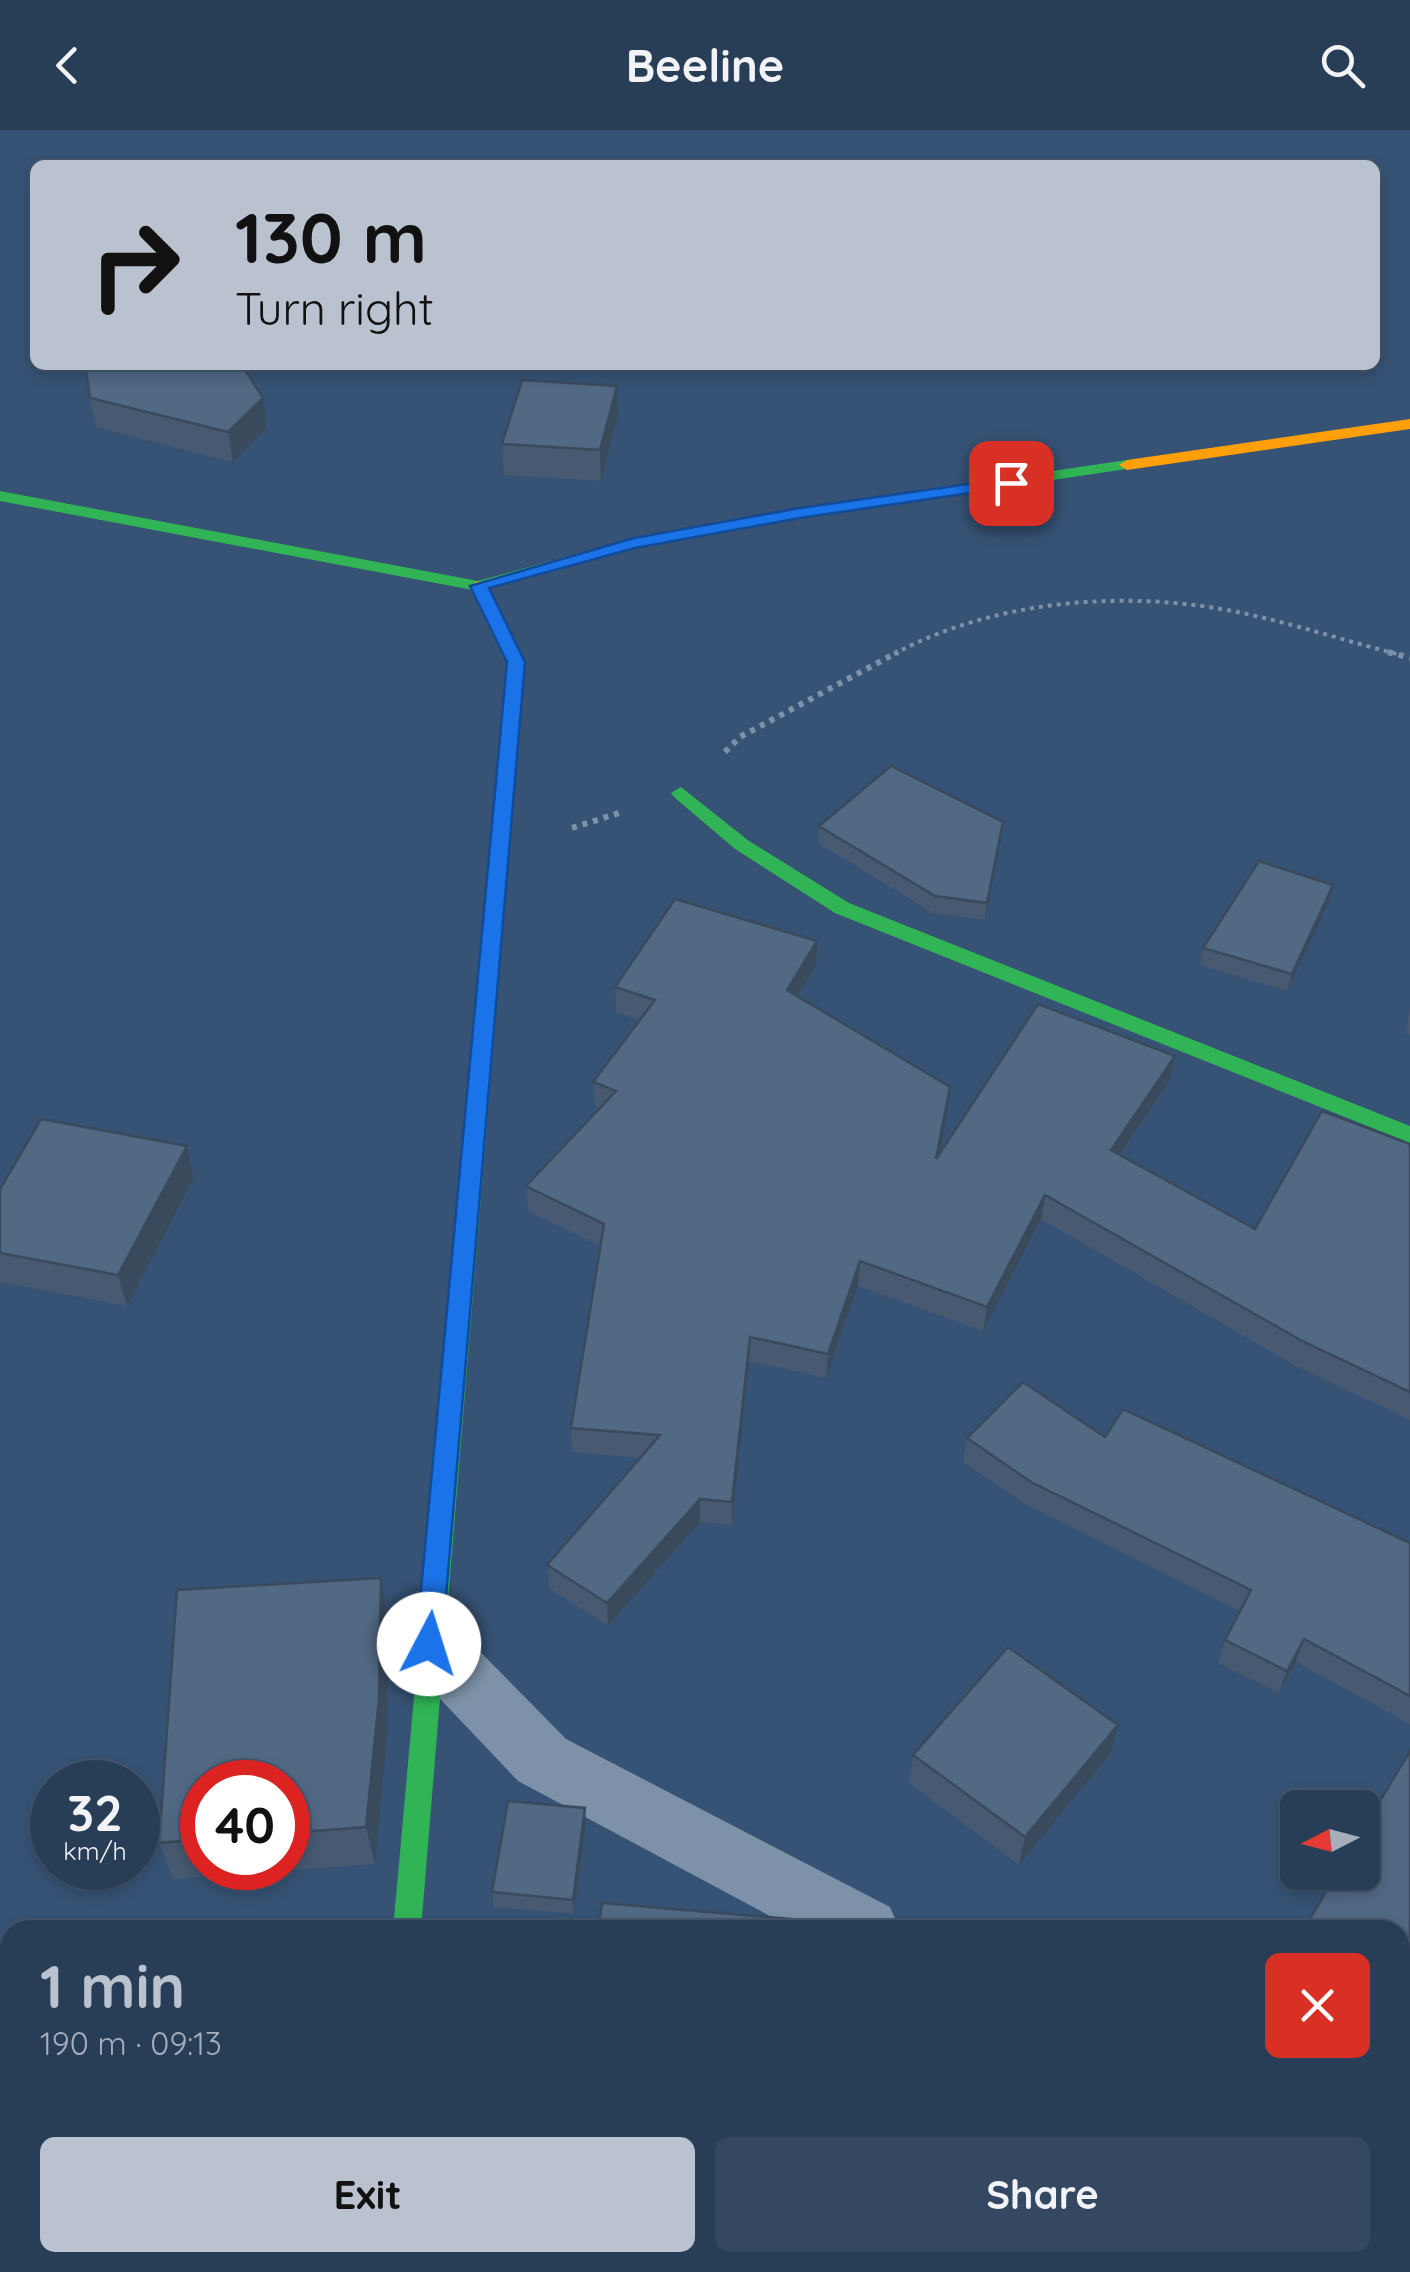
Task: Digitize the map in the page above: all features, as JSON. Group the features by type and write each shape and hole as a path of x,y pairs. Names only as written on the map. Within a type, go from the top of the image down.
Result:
{"street":[{"path":"0,496 478,586 634,544 800,513 1410,424"},
{"path":"408,1920 516,662 478,586"},
{"path":"681,793 742,845 842,908 1410,1135"},
{"path":"429,1644 542,1760 845,1920"}],"path":[{"path":"499,850 681,793 740,737 930,635 1027,609 1105,600 1240,612 1410,658"}],"building":[{"path":"86,370 245,370 263,398 228,432 90,398"},
{"path":"522,380 617,386 600,450 502,444"},
{"path":"891,766 1003,822 987,903 935,896 819,826"},
{"path":"1259,861 1333,885 1292,974 1203,948"},
{"path":"675,899 817,941 787,990 950,1087 936,1159 1038,1004 1175,1056 1111,1150 1255,1229 1322,1111 1410,1144 1410,1392 1304,1342 1045,1195 987,1307 860,1261 828,1354 750,1337 732,1502 700,1499 607,1603 547,1565 660,1435 571,1428 604,1224 526,1186 616,1091 593,1082 655,1000 615,987"},
{"path":"41,1119 187,1146 118,1275 0,1253 0,1189"},
{"path":"1023,1382 1105,1437 1123,1409 1410,1543 1410,1696 1304,1639 1287,1671 1225,1640 1251,1590 1031,1482 967,1438"},
{"path":"381,1578 379,1698 366,1827 310,1831 310,1760 180,1760 180,1841 160,1843 177,1590"},
{"path":"1008,1647 1118,1725 1025,1837 913,1755"},
{"path":"1410,1751 1410,1920 1309,1920 1327,1890 1380,1890 1380,1801"},
{"path":"508,1801 585,1808 573,1900 492,1892"},
{"path":"602,1903 802,1920 599,1920"}],"traffic: fast":[{"path":"0,496 478,586 634,543 801,513 1127,465"},
{"path":"681,793 742,845 842,908 1410,1135"},
{"path":"408,1920 491,954"}],"traffic: slow":[{"path":"1127,465 1410,424"},
{"path":"478,586 516,661 491,954"}],"route":[{"path":"429,1644 516,662 478,586 634,544 800,513 1011,483"}]}
